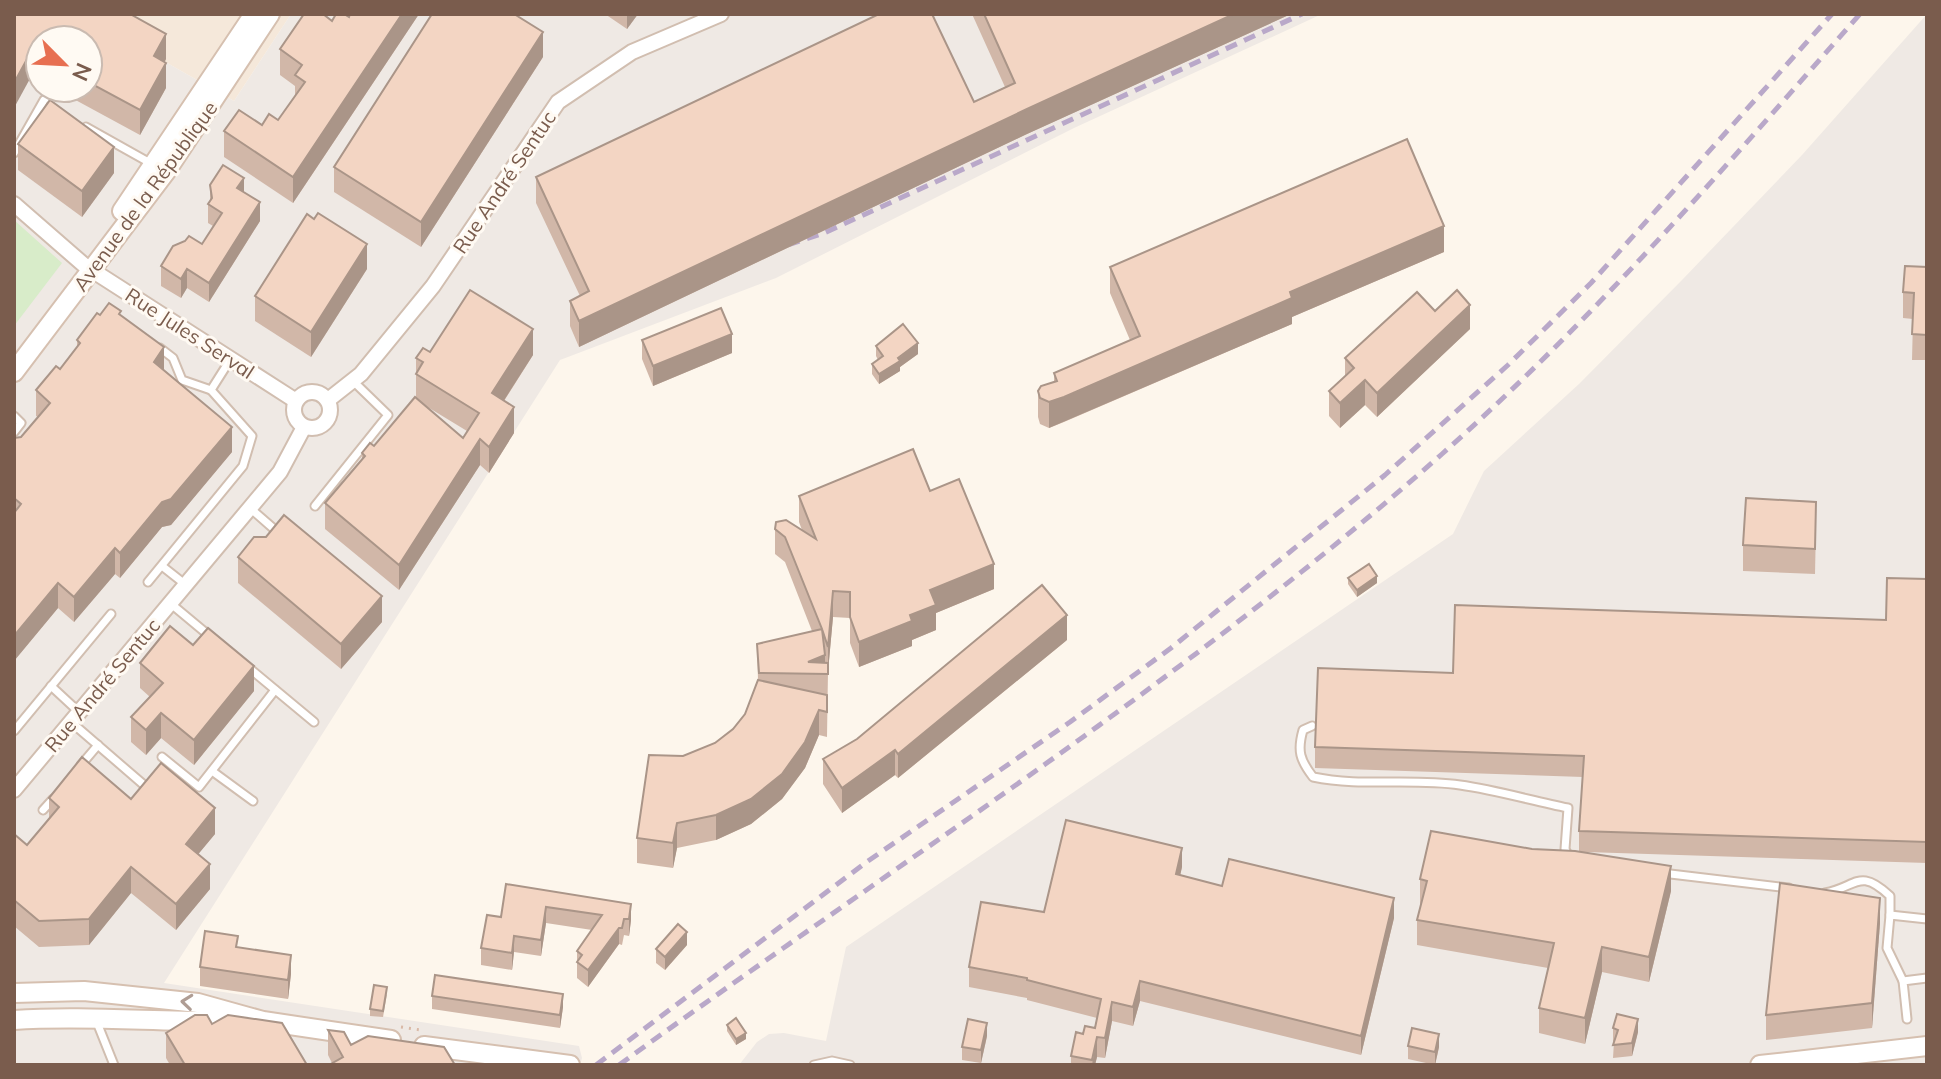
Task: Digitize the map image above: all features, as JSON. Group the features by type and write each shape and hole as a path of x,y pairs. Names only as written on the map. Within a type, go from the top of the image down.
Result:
{"street":[{"name":"Avenue de la République","path":"14,372 88,268 254,14"},
{"name":"Avenue de la République","path":"14,356 167,170 270,14"},
{"name":"Rue André Sentuc","path":"14,790 280,472 304,427 316,428 326,423 331,412 328,400 353,381 433,286 558,102 632,52 721,14"},
{"name":"Rue Jules Serval","path":"14,204 88,268 296,401"},
{"path":"304,427 296,418 296,401 304,393 315,391 328,400"},
{"path":"14,993 84,991 198,1003 263,1021 567,1065"},
{"path":"14,1020 263,1021"},
{"path":"1760,1065 1830,1061 1927,1046"}],"lane":[{"path":"14,153 42,104"},
{"path":"82,125 153,165"},
{"path":"148,582 243,466 252,436 211,390 182,380 173,358 160,348"},
{"path":"211,390 230,360"},
{"path":"315,506 388,415 353,381"},
{"path":"14,416 21,423 14,432"},
{"path":"250,508 274,529 289,529"},
{"path":"264,541 274,529"},
{"path":"162,566 186,585"},
{"path":"170,603 218,643"},
{"path":"14,731 111,614"},
{"path":"241,661 314,722"},
{"path":"51,686 98,745 144,785"},
{"path":"162,757 199,787 275,690"},
{"path":"1312,726 1303,730 1299,746 1301,761 1313,777 1340,783 1384,781 1460,785 1568,808 1565,849 1572,862"},
{"path":"71,778 98,745"},
{"path":"212,771 253,801"},
{"path":"43,810 61,789"},
{"path":"1647,871 1796,889"},
{"path":"1811,891 1826,893 1864,879 1878,885 1890,896 1887,948 1903,981 1907,1019"},
{"path":"1890,915 1927,919"},
{"path":"1903,981 1927,978"},
{"path":"96,1018 114,1065"},
{"path":"814,1065 832,1061 850,1065"}],"shaded area":[{"path":"14,14 81,14 99,24 24,24 24,104 104,104 104,27 234,101 291,14 1322,14 1074,128 776,278 560,360 164,983 579,1046 580,1065 14,1065"},
{"path":"81,14 291,14 234,101 104,27 104,24"},
{"path":"1927,14 1927,1065 739,1065 757,1042 769,1034 784,1033 826,1041 846,947 1453,534 1484,471 1579,384 1683,279 1802,155"}],"green space":[{"path":"14,220 62,263 14,326"}],"building":[{"path":"14,14 130,14 166,34 154,56 166,63 140,110 104,91 104,24 24,24 24,65 14,83"},
{"path":"304,14 323,14 332,21 336,14 349,17 350,14 402,14 293,177 224,131 239,110 262,125 269,114 278,120 305,82 295,75 302,65 280,49"},
{"path":"432,14 514,14 543,32 421,222 334,167"},
{"path":"879,14 932,14 974,102 1015,83 984,14 1234,14 579,321 570,301 589,291 536,177"},
{"path":"47,104 55,104 114,147 82,191 18,144"},
{"path":"1407,139 1444,226 1290,292 1292,298 1064,397 1049,402 1040,398 1038,391 1041,386 1057,381 1054,373 1140,336 1110,267"},
{"path":"223,165 244,178 237,188 260,202 209,283 187,269 181,279 161,266 173,246 189,236 202,244 222,213 208,204 212,198 210,185"},
{"path":"318,213 367,244 311,332 255,296 307,214 314,219"},
{"path":"1905,266 1927,267 1927,335 1912,334 1914,293 1903,292"},
{"path":"470,290 533,329 492,393 514,407 489,447 480,439 399,565 325,503 365,456 362,453 370,443 374,446 415,397 463,438 479,413 416,374 423,362 416,358 423,348 430,352"},
{"path":"1457,290 1470,305 1377,393 1365,380 1340,403 1329,391 1354,368 1345,358 1417,292 1435,311"},
{"path":"109,303 164,347 154,362 232,427 171,499 162,502 120,553 115,548 74,597 58,583 14,636 14,513 21,504 14,498 14,438 21,437 50,403 36,390 56,366 60,369 97,313 100,315"},
{"path":"721,308 732,334 653,366 642,340"},
{"path":"903,324 918,343 898,358 900,361 879,374 872,364 883,356 876,346"},
{"path":"913,449 930,491 959,479 994,564 930,590 936,605 910,615 912,621 859,642 850,617 850,592 833,591 828,647 785,537 775,529 776,522 786,520 816,539 799,496"},
{"path":"1746,498 1816,502 1815,549 1743,545"},
{"path":"284,515 382,596 341,644 238,557 254,537 266,537"},
{"path":"1369,564 1377,576 1357,590 1348,578"},
{"path":"1887,578 1927,579 1927,842 1579,831 1584,756 1315,747 1318,668 1453,673 1455,605 1886,620"},
{"path":"1042,585 1067,615 898,754 895,750 842,788 823,759 857,739"},
{"path":"170,626 193,645 208,628 254,666 194,740 161,713 146,730 131,717 163,683 140,663"},
{"path":"822,629 825,655 808,662 828,663 828,674 759,673 757,644"},
{"path":"758,680 827,695 827,712 819,710 805,742 782,774 751,799 716,815 677,823 673,843 637,838 649,755 683,756 715,743 733,729 745,714"},
{"path":"82,757 131,799 161,763 215,808 186,844 210,864 176,904 131,867 89,919 39,921 14,900 14,834 27,845 59,807 49,798"},
{"path":"1066,820 1182,848 1176,874 1222,886 1229,859 1394,898 1361,1036 1140,981 1133,1007 1112,1002 1105,1038 1097,1037 1092,1060 1071,1056 1076,1032 1083,1034 1085,1026 1095,1028 1101,999 1027,978 969,967 981,902 1044,912"},
{"path":"1431,831 1532,849 1575,851 1671,866 1649,957 1602,947 1585,1018 1539,1008 1554,943 1417,920 1427,881 1420,879"},
{"path":"1780,883 1880,898 1872,1003 1766,1015"},
{"path":"506,884 631,904 629,919 624,919 622,928 588,970 577,962 582,955 577,951 602,915 546,907 541,940 514,936 512,953 481,948 487,915 501,917"},
{"path":"678,924 687,932 665,957 656,949"},
{"path":"205,931 238,936 236,947 291,955 288,980 200,967"},
{"path":"435,975 563,994 560,1015 432,996"},
{"path":"374,985 387,987 383,1011 370,1009"},
{"path":"1617,1014 1638,1019 1632,1043 1613,1045 1618,1030 1613,1028"},
{"path":"195,1015 207,1015 212,1024 228,1015 282,1023 307,1065 185,1065 166,1033"},
{"path":"736,1018 746,1033 736,1039 727,1025"},
{"path":"968,1019 987,1023 981,1050 962,1047"},
{"path":"1412,1028 1439,1034 1435,1052 1408,1046"},
{"path":"328,1030 344,1032 351,1045 368,1036 444,1047 455,1065 329,1065 343,1057"}],"railway":[{"path":"788,245 824,233 1302,14"},
{"path":"596,1065 868,861 1070,722 1171,648 1385,475 1508,365 1591,283 1832,14"},
{"path":"619,1065 1142,694 1344,537 1442,454 1553,350 1658,240 1860,14"}]}
